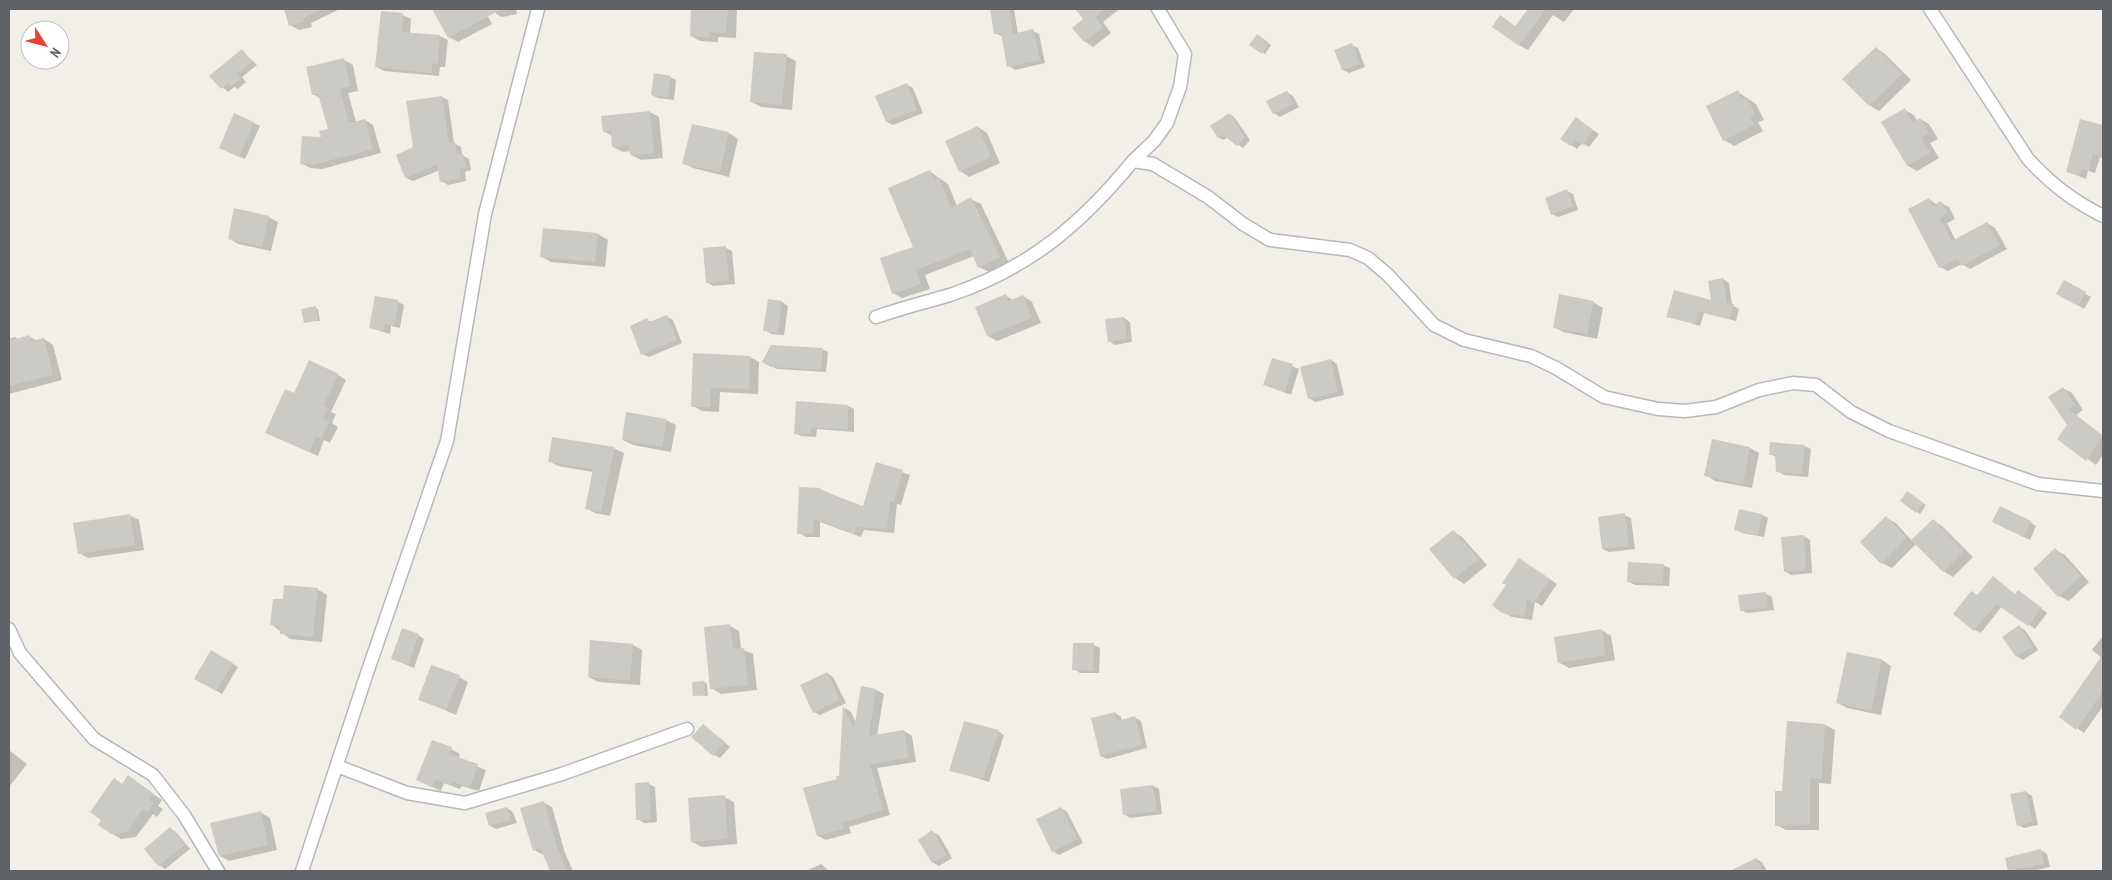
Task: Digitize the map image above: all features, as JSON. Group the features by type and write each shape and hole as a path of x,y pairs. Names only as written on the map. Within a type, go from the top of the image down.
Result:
{"street":[{"path":"302,871 447,441 485,214 538,9"},
{"path":"876,317 952,294 987,280 1032,258 1055,241 1108,192 1133,161 1154,141 1167,122 1180,86 1185,54 1158,9"},
{"path":"1930,9 2028,159 2047,180 2074,201 2103,216"},
{"path":"1133,161 1153,164 1208,197 1242,224 1270,240 1350,250 1368,258 1388,275 1434,325 1464,340 1531,356 1556,368 1604,397 1658,409 1685,411 1716,407 1759,390 1793,383 1816,386 1851,412 1889,431 2038,484 2103,491"},
{"path":"9,629 20,653 94,739 153,775 184,815 218,871"},
{"path":"337,766 407,793 465,803 562,774 687,729"}],"building":[{"path":"284,9 323,9 303,18 304,22 289,26"},
{"path":"432,9 502,9 448,38"},
{"path":"691,9 728,9 726,33 709,32 709,37 690,36"},
{"path":"990,9 1009,9 1013,34 1033,29 1040,60 1007,67 1001,33 994,34"},
{"path":"1075,9 1105,9 1095,17 1103,27 1084,42 1072,28 1083,19"},
{"path":"1528,9 1546,9 1519,46 1492,27 1500,15 1515,26"},
{"path":"381,11 403,13 402,32 440,35 438,64 432,63 432,73 375,67"},
{"path":"1257,34 1269,43 1262,54 1249,45"},
{"path":"1352,43 1360,64 1342,70 1334,50"},
{"path":"1876,47 1902,74 1869,106 1842,79"},
{"path":"242,49 252,62 237,74 241,78 231,86 228,83 221,89 209,76"},
{"path":"754,52 787,54 782,105 750,102"},
{"path":"344,58 350,86 340,89 349,123 365,119 373,149 312,165 300,164 302,136 321,137 319,131 328,129 318,94 312,95 306,67"},
{"path":"654,73 671,76 668,97 651,95"},
{"path":"907,83 917,110 886,122 875,96"},
{"path":"1738,90 1742,99 1747,97 1755,114 1750,117 1754,125 1723,141 1706,106"},
{"path":"1287,91 1293,104 1273,114 1266,101"},
{"path":"442,96 449,143 455,142 457,155 463,154 466,167 459,169 461,178 440,182 437,165 405,178 396,155 413,147 406,101"},
{"path":"1905,108 1912,122 1920,118 1929,133 1921,138 1930,153 1907,166 1881,122"},
{"path":"650,111 654,153 630,155 629,145 612,147 611,131 603,132 601,116"},
{"path":"234,113 254,122 239,157 219,148"},
{"path":"1229,113 1245,137 1237,146 1223,135 1218,138 1210,126"},
{"path":"1576,117 1593,130 1583,145 1575,140 1571,146 1560,139"},
{"path":"2080,119 2103,125 2103,157 2093,154 2089,171 2082,169 2080,176 2066,172"},
{"path":"692,124 729,132 720,172 682,164"},
{"path":"978,126 991,157 959,172 945,141"},
{"path":"930,170 934,180 939,177 951,208 971,197 1000,257 978,268 970,249 916,270 921,284 892,294 880,258 913,247 888,188"},
{"path":"1567,189 1573,206 1551,215 1545,198"},
{"path":"1929,198 1933,206 1941,201 1948,214 1940,218 1952,241 1987,222 2000,245 1962,266 1958,259 1939,268 1908,209"},
{"path":"234,208 269,216 262,247 228,239"},
{"path":"543,228 598,233 595,262 540,257"},
{"path":"726,246 729,281 706,283 703,248"},
{"path":"1723,278 1727,303 1734,304 1730,319 1698,311 1695,324 1666,317 1674,290 1711,300 1708,281"},
{"path":"2064,280 2086,292 2078,306 2056,294"},
{"path":"1006,294 1008,301 1023,295 1032,318 987,336 975,307"},
{"path":"1559,294 1594,301 1587,334 1553,328"},
{"path":"375,296 399,300 394,326 385,324 384,331 369,328"},
{"path":"768,299 782,301 778,333 763,331"},
{"path":"316,306 318,320 304,323 301,309"},
{"path":"667,315 677,340 641,355 630,326 647,318 649,322"},
{"path":"1124,317 1127,339 1108,342 1105,319"},
{"path":"30,335 31,341 44,338 53,375 9,386 9,341"},
{"path":"771,345 823,348 821,370 771,367 762,362"},
{"path":"693,353 750,356 749,389 711,388 710,407 691,407"},
{"path":"1272,358 1293,364 1285,392 1263,385"},
{"path":"1331,359 1338,392 1308,399 1300,367"},
{"path":"309,360 339,374 323,406 328,408 323,418 330,421 321,439 316,437 309,452 265,433 285,389 294,393"},
{"path":"2063,387 2075,405 2068,409 2103,436 2086,461 2057,439 2067,425 2048,397"},
{"path":"796,401 848,405 848,430 811,427 810,434 794,434"},
{"path":"626,412 667,419 662,447 622,440"},
{"path":"552,437 615,447 601,512 585,509 593,469 548,462"},
{"path":"1712,439 1750,447 1743,484 1704,476"},
{"path":"1770,442 1805,445 1802,474 1776,472 1775,455 1769,455"},
{"path":"876,462 903,470 894,502 890,501 887,529 857,527 854,534 814,519 813,534 797,534 799,487 820,488 820,490 863,506"},
{"path":"1907,491 1924,503 1916,513 1900,501"},
{"path":"2000,506 2031,521 2023,537 1992,522"},
{"path":"1739,509 1762,514 1758,535 1734,530"},
{"path":"1625,513 1629,546 1602,549 1598,517"},
{"path":"130,514 135,545 78,554 73,523"},
{"path":"1886,516 1907,538 1881,564 1860,542"},
{"path":"1933,519 1964,551 1943,572 1911,540"},
{"path":"1453,530 1479,559 1454,579 1429,549"},
{"path":"1804,535 1806,570 1784,572 1781,537"},
{"path":"2055,548 2081,576 2058,597 2033,569"},
{"path":"1519,558 1550,579 1534,603 1527,599 1524,616 1502,613 1492,605 1506,585 1502,583"},
{"path":"1628,562 1664,564 1663,584 1627,582"},
{"path":"1993,576 2015,594 2018,590 2042,608 2028,626 1996,604 1974,631 1953,614 1971,591 1977,595"},
{"path":"284,585 318,588 313,637 280,634 280,626 270,625 273,599 283,599"},
{"path":"1766,592 1768,607 1740,611 1738,595"},
{"path":"730,624 733,649 744,648 748,685 710,689 704,627"},
{"path":"2019,625 2033,646 2016,657 2002,637"},
{"path":"402,628 419,634 408,665 391,659"},
{"path":"1602,629 1606,655 1558,663 1554,637"},
{"path":"590,640 633,644 630,681 588,677"},
{"path":"1073,643 1094,643 1093,671 1072,670"},
{"path":"211,650 233,663 216,691 194,679"},
{"path":"1847,652 1882,659 1871,711 1836,703"},
{"path":"2103,654 2103,691 2076,730 2059,717"},
{"path":"431,665 460,675 446,710 418,700"},
{"path":"827,672 840,700 813,713 800,685"},
{"path":"704,681 705,695 693,696 692,682"},
{"path":"861,686 876,689 869,736 904,730 909,758 870,764 883,810 842,823 844,829 817,836 803,788 837,779 836,776 839,776 843,706 854,729"},
{"path":"1115,712 1117,721 1135,716 1142,745 1100,756 1091,718"},
{"path":"964,721 999,730 983,779 949,771"},
{"path":"1787,721 1825,724 1822,779 1810,778 1810,825 1775,826 1775,791 1782,791"},
{"path":"703,724 725,742 713,756 691,737"},
{"path":"432,740 452,747 449,754 478,764 470,787 453,782 451,785 435,779 432,787 416,780"},
{"path":"128,775 154,794 149,799 154,803 147,812 143,809 126,833 111,834 98,825 101,820 90,812 114,778 122,784"},
{"path":"649,782 651,819 636,820 635,783"},
{"path":"1153,785 1157,811 1123,815 1120,789"},
{"path":"2026,791 2033,822 2017,826 2010,794"},
{"path":"725,795 728,839 691,842 688,798"},
{"path":"544,801 557,847 567,871 550,871 541,849 533,851 520,808"},
{"path":"507,807 511,820 489,826 485,813"},
{"path":"1061,807 1078,839 1052,852 1036,819"},
{"path":"261,811 268,845 219,856 210,823"},
{"path":"170,827 185,845 158,866 144,849"},
{"path":"932,830 947,855 932,863 918,840"},
{"path":"2041,849 2044,864 2008,871 2005,858"},
{"path":"1756,858 1763,871 1730,871"}]}
